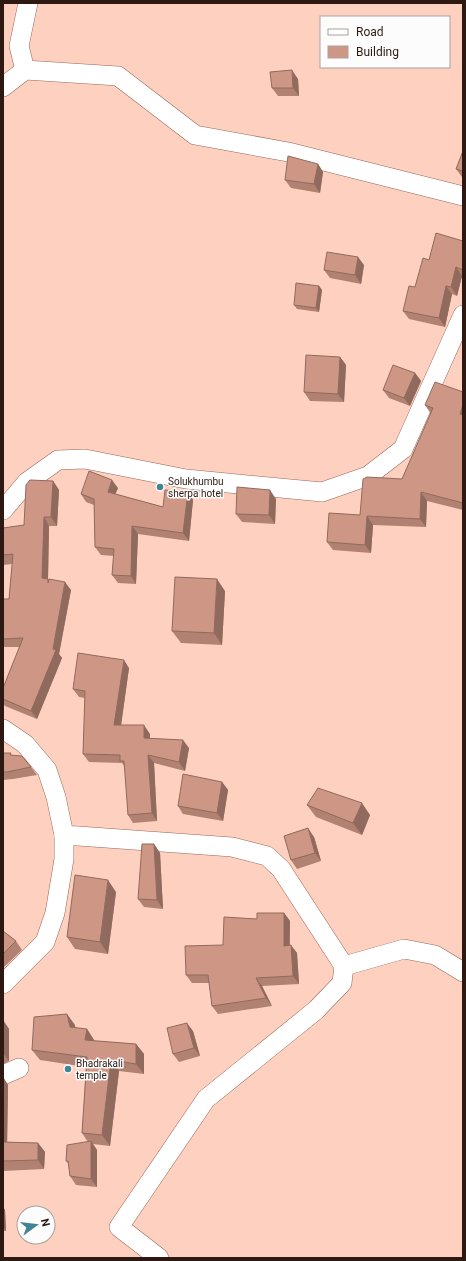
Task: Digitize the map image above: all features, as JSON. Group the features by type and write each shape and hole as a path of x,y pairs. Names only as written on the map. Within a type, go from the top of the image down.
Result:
{"street":[{"path":"25,70 19,46 28,3"},
{"path":"3,87 25,70 118,76 195,135 288,152 463,196"},
{"path":"3,510 27,482 58,460 84,459 186,480 322,492 368,476 403,449 463,315"},
{"path":"3,729 25,744 47,770 56,797 64,835 64,859 55,913 45,942 3,984"},
{"path":"64,835 232,847 267,856 281,869 344,966 342,983 316,1010 206,1099 119,1227 159,1258"},
{"path":"344,966 404,949 434,955 463,972"}],"building":[{"path":"292,70 293,88 272,88 270,72"},
{"path":"463,151 463,171 456,169"},
{"path":"288,156 318,164 314,184 285,180"},
{"path":"436,233 463,241 463,270 456,267 451,287 446,286 439,318 403,311 409,286 415,287 423,258 429,260"},
{"path":"327,252 358,257 355,275 324,270"},
{"path":"296,283 319,286 316,308 294,305"},
{"path":"306,355 340,357 338,394 304,392"},
{"path":"393,365 415,373 404,398 383,390"},
{"path":"435,382 463,392 463,405 460,414 463,415 463,503 421,492 420,519 367,516 365,545 327,542 329,513 360,515 363,479 367,477 402,479 433,408 425,405"},
{"path":"89,471 112,480 108,492 163,507 165,490 188,492 183,533 132,526 131,576 112,575 114,549 95,547 94,499 81,494"},
{"path":"30,480 53,481 51,517 44,517 42,578 48,579 48,583 49,579 65,582 53,649 56,650 31,711 3,699 3,688 23,638 3,639 3,599 9,599 13,554 3,555 3,528 24,525 26,485"},
{"path":"237,487 270,490 269,515 236,514"},
{"path":"175,577 217,579 214,633 172,631"},
{"path":"78,653 124,660 114,725 144,725 144,738 183,740 179,762 148,755 152,813 128,815 124,761 120,761 120,755 83,754 85,691 73,689"},
{"path":"3,753 11,753 10,755 22,756 31,767 3,772"},
{"path":"183,774 222,782 217,813 178,806"},
{"path":"318,788 362,803 353,823 307,805"},
{"path":"308,828 315,853 291,860 284,836"},
{"path":"142,844 154,844 157,900 138,899"},
{"path":"75,875 108,880 100,942 67,937"},
{"path":"257,913 284,913 284,946 291,945 293,976 256,978 266,998 212,1006 208,975 186,975 185,946 223,945 224,917 257,919"},
{"path":"3,931 16,941 3,954"},
{"path":"67,1014 70,1027 87,1029 85,1040 136,1044 136,1064 111,1060 102,1135 82,1133 87,1057 32,1050 34,1017"},
{"path":"187,1023 194,1048 173,1054 167,1028"},
{"path":"91,1141 91,1179 70,1176 68,1161 66,1161 67,1145"},
{"path":"3,1142 38,1143 38,1160 3,1161"}],"place":[{"name":"Solukhumbu sherpa hotel","path":"160,487"},
{"name":"Bhadrakali temple","path":"68,1069"}]}
